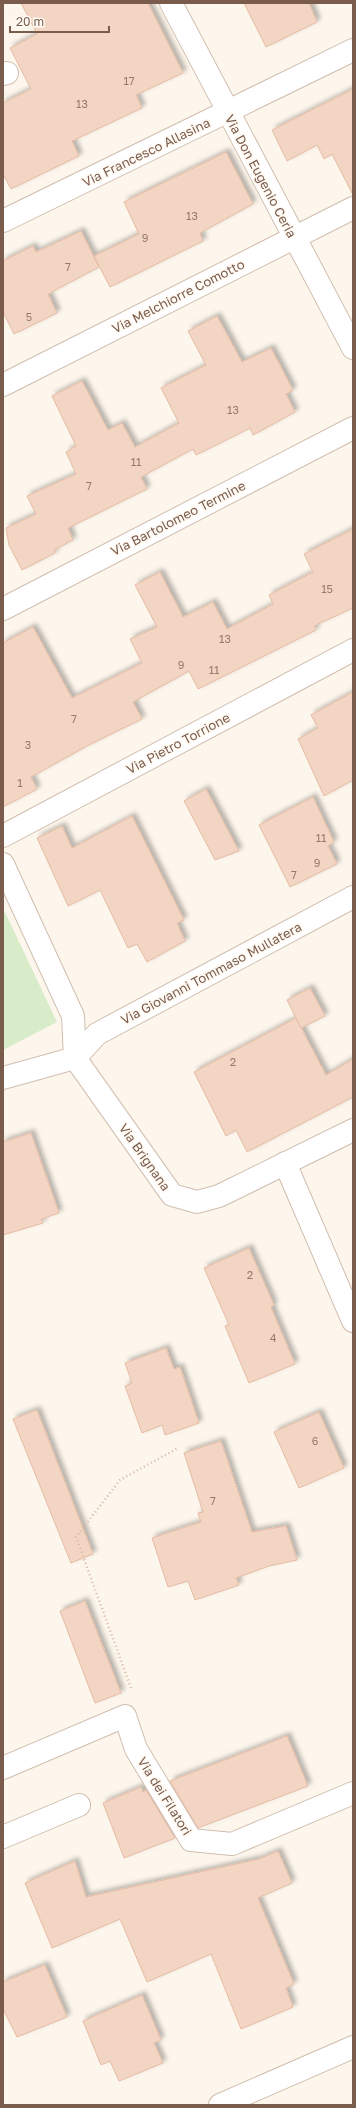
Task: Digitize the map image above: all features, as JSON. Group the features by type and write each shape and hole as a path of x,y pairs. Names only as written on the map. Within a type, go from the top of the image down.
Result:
{"street":[{"name":"Via Don Eugenio Ceria","path":"171,3 227,112 353,348"},
{"name":"Via Francesco Allasina","path":"3,221 353,50"},
{"name":"Via Melchiorre Comotto","path":"3,384 353,208"},
{"name":"Via Bartolomeo Termine","path":"3,609 353,428"},
{"name":"Via Pietro Torrione","path":"3,836 353,650"},
{"path":"3,864 73,1016 75,1058 3,1078"},
{"name":"Via Giovanni Tommaso Mullatera","path":"75,1058 97,1034 353,897"},
{"name":"Via Brignana","path":"75,1058 172,1195 197,1202 219,1196 353,1130"},
{"path":"285,1163 353,1321"},
{"path":"3,1768 125,1716"},
{"name":"Via dei Filatori","path":"125,1716 136,1749 192,1840 232,1844 353,1793"},
{"path":"3,1837 79,1806"},
{"path":"220,2105 353,2046"}],"path":[{"path":"125,1716 131,1688 76,1537 120,1480 178,1448"}],"green space":[{"path":"3,908 57,1022 3,1050"}],"building":[{"path":"21,3 148,3 183,73 136,95 142,108 72,141 79,156 11,189 3,174 3,103 31,89 10,48 37,34"},
{"path":"244,3 309,3 317,22 266,47"},
{"path":"353,89 353,195 332,154 324,159 317,145 287,161 272,130"},
{"path":"226,152 253,204 200,233 203,241 110,287 94,256 139,234 124,202"},
{"path":"81,231 99,267 48,294 57,313 14,334 3,312 3,261 33,246 36,252"},
{"path":"217,316 242,362 271,348 293,390 286,394 295,412 253,435 250,428 196,455 193,449 141,477 147,489 68,528 73,540 54,550 55,553 22,570 9,545 6,528 36,514 27,496 76,474 66,452 76,446 52,396 82,381 108,430 122,423 135,447 179,423 161,388 206,365 188,331"},
{"path":"353,529 353,608 314,626 316,630 198,689 189,671 133,702 142,719 87,746 31,777 37,789 3,807 3,643 33,627 72,698 142,663 130,639 157,627 135,585 160,572 183,617 213,602 227,629 273,604 269,595 313,572 304,554"},
{"path":"353,692 353,780 324,796 298,739 318,728 311,715"},
{"path":"206,789 239,851 215,860 184,801"},
{"path":"313,797 334,842 328,846 337,864 290,887 259,825"},
{"path":"132,816 184,920 177,923 185,941 147,962 137,944 128,948 100,890 68,906 37,838 62,826 72,848"},
{"path":"310,988 325,1016 301,1028 287,1000"},
{"path":"296,1018 326,1075 353,1059 353,1097 247,1152 236,1130 226,1136 194,1072"},
{"path":"31,1133 59,1213 41,1219 43,1223 3,1235 3,1142"},
{"path":"249,1248 274,1305 271,1307 295,1364 249,1383 225,1326 229,1325 204,1268"},
{"path":"166,1348 174,1369 180,1367 199,1423 165,1435 162,1425 142,1433 125,1386 132,1383 125,1363"},
{"path":"37,1410 93,1554 71,1563 13,1419"},
{"path":"319,1412 344,1468 299,1488 274,1432"},
{"path":"221,1441 252,1532 286,1526 297,1560 269,1566 236,1578 239,1585 195,1600 188,1581 168,1587 152,1538 201,1522 198,1513 203,1512 184,1453"},
{"path":"85,1601 121,1693 95,1703 60,1611"},
{"path":"287,1736 308,1786 198,1828 170,1781"},
{"path":"141,1787 143,1792 146,1790 175,1838 124,1858 103,1803"},
{"path":"278,1851 292,1883 258,1898 294,1984 286,1988 293,2007 241,2029 211,1954 147,1982 120,1919 52,1948 25,1883 75,1861 86,1897 259,1859"},
{"path":"45,1965 67,2017 17,2037 3,2009 3,1982"},
{"path":"142,1995 161,2040 154,2043 163,2063 119,2081 110,2061 101,2065 83,2021"}]}
